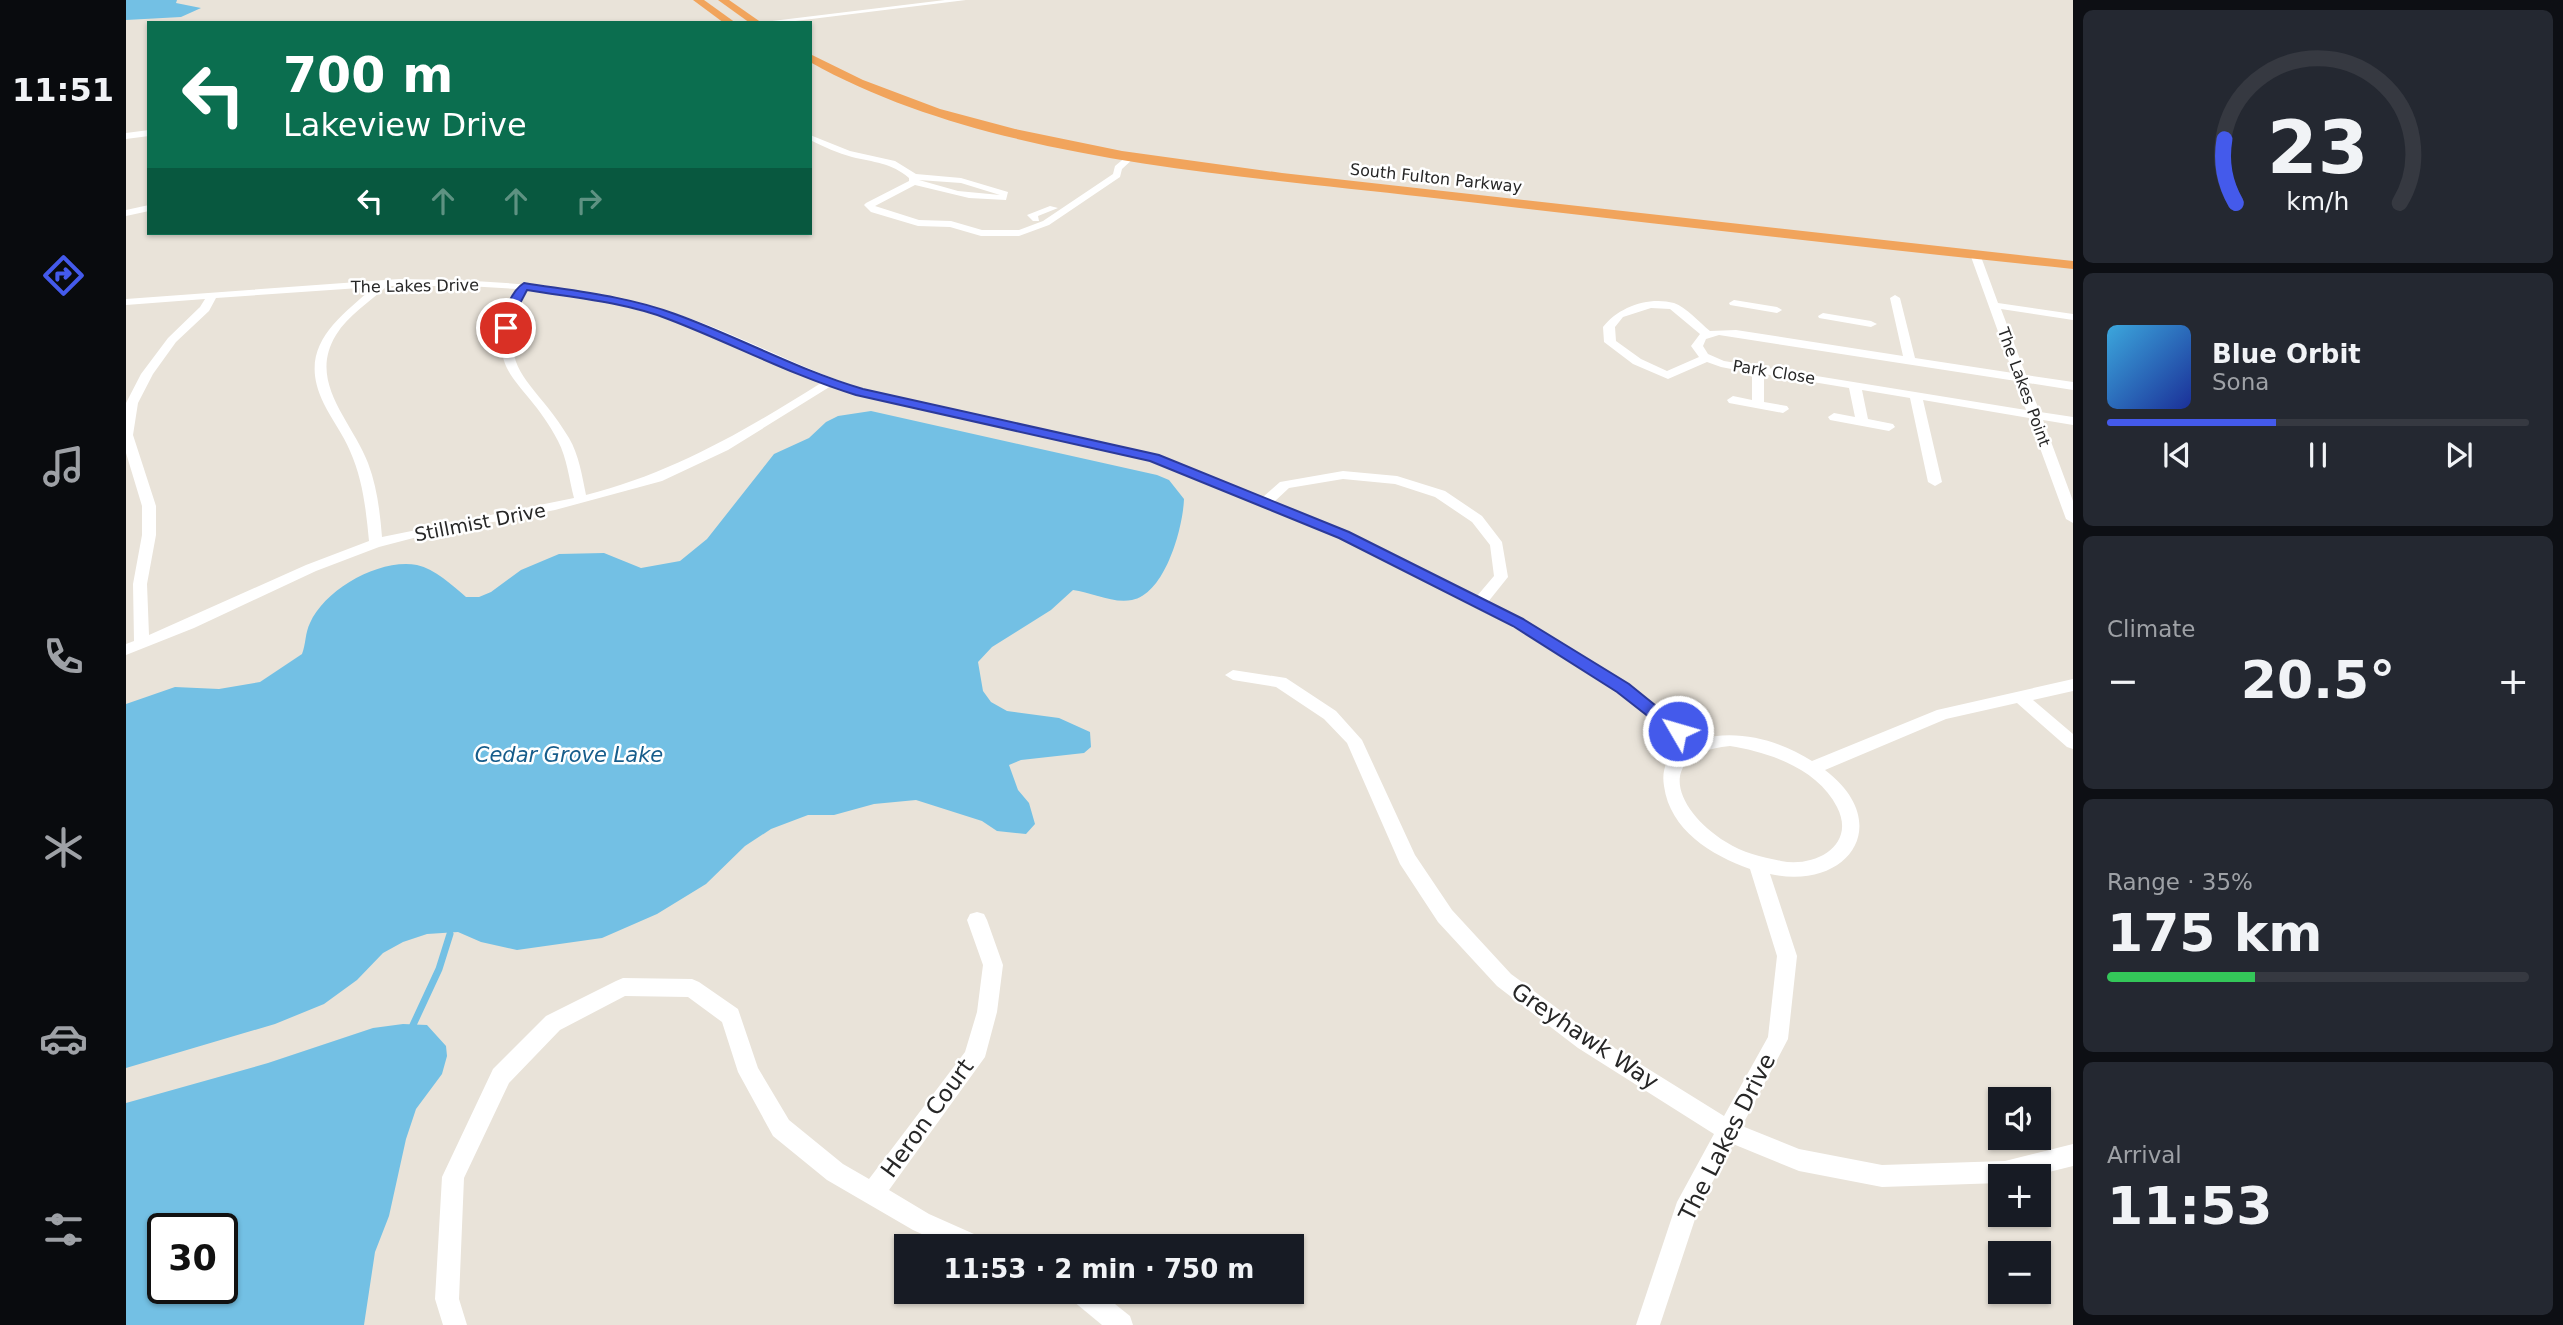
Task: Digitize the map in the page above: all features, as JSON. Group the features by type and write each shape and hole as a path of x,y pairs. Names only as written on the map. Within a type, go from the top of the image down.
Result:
{"highway":[{"path":"698,0 729,21"},
{"path":"723,0 754,21"},
{"name":"South Fulton Parkway","path":"812,58 885,93 951,116 1041,139 1122,164 2073,265"},
{"name":"South Fulton Parkway","path":"824,81 943,127 1042,152 1246,187 2073,278"}],"street":[{"path":"775,21 963,0"},
{"path":"126,136 147,133"},
{"path":"812,138 827,146 860,156 901,164 914,180 946,192 982,198 1003,198 1005,194 986,186 957,180 914,180 869,205 874,210 918,223 951,224 981,233 1030,231 1054,208 1117,175 1122,164"},
{"path":"812,152 827,146"},
{"path":"1041,221 1077,196"},
{"path":"126,213 147,208"},
{"name":"The Lakes Point","path":"1975,254 2072,512"},
{"name":"The Lakes Drive","path":"126,302 383,284 464,283 524,286 615,301 670,315 828,383 1154,458 1344,535 1518,622 1623,688 1697,746"},
{"path":"376,543 370,491 362,462 330,406 318,377 322,354 330,335 383,284"},
{"path":"524,286 509,313 503,342 512,370 564,440 581,500"},
{"path":"142,644 140,584 149,535 149,506 127,435 132,403 147,374 172,340 205,309 212,296"},
{"path":"1895,298 1910,360"},
{"path":"1734,303 1756,321 1777,310"},
{"path":"1993,305 2073,317"},
{"path":"1707,357 1668,375 1658,372 1627,357 1610,342 1609,327 1619,315 1634,309 1674,306 1708,335"},
{"path":"1823,316 1847,335 1871,324"},
{"name":"Park Close","path":"2073,386 1910,360 1847,335 1756,321 1701,337 1697,346 1707,357 1721,364 2073,421"},
{"path":"1758,370 1758,405"},
{"name":"Stillmist Drive","path":"126,650 209,616 307,568 376,543 581,500 657,478 714,453 828,383"},
{"path":"1855,386 1862,422"},
{"path":"1916,396 1935,482"},
{"path":"1733,400 1783,410"},
{"path":"1834,417 1889,427"},
{"path":"1264,503 1285,485 1343,475 1396,481 1440,494 1477,519 1497,545 1501,577 1479,603"},
{"name":"Greyhawk Way","path":"1233,674 1280,682 1330,715 1354,740 1407,859 1445,916 1504,980 1585,1041 1728,1131 1799,1160 1882,1176 2005,1172 2073,1155"},
{"path":"1811,769 1943,714 2073,685"},
{"path":"2020,697 2073,743"},
{"path":"1721,741 1749,742 1788,755 1811,769 1829,783 1845,803 1852,824 1849,844 1837,859 1816,868 1789,870 1758,865 1727,853 1701,835 1682,814 1671,793 1671,773 1680,757 1697,746 1721,741"},
{"name":"The Lakes Drive","path":"1648,1325 1689,1202 1778,1039 1787,956 1758,865"},
{"name":"Heron Court","path":"873,1194 974,1057 987,1012 993,965 977,920"},
{"path":"455,1325 447,1299 453,1177 501,1076 553,1023 622,987 692,988 731,1016 748,1072 781,1128 835,1172 921,1222 948,1234"},
{"path":"1096,1304 1121,1325"}],"water":[{"path":"126,0 177,0 176,3 201,8 181,17 126,20"},
{"name":"Cedar Grove Lake","path":"871,411 1157,475 1169,480 1184,499 1180,526 1170,558 1154,586 1144,595 1125,601 1073,590 1051,610 992,647 978,662 983,691 991,702 1007,711 1059,718 1090,732 1091,747 1084,753 1021,760 1009,765 1018,790 1029,803 1035,824 1026,834 997,831 982,821 916,800 874,804 834,815 808,815 771,829 745,846 706,884 657,914 602,938 517,950 481,942 458,932 427,934 403,942 383,953 357,980 324,1004 275,1024 126,1068 126,704 175,687 219,689 260,682 302,654 310,623 317,610 328,599 355,579 387,566 402,564 424,567 466,597 479,597 491,592 521,570 559,554 604,553 641,568 680,561 707,539 774,454 809,438 826,422 838,416"},
{"path":"403,1024 427,1025 446,1046 447,1056 442,1074 416,1109 406,1139 389,1216 375,1252 364,1325 126,1325 126,1103 268,1063 373,1028"}],"waterway":[{"path":"413,1025 439,969 450,934"}],"route":[{"path":"506,328 509,313 524,286 615,301 670,315 828,383 1154,458 1344,535 1518,622 1623,688 1678,731"}]}
